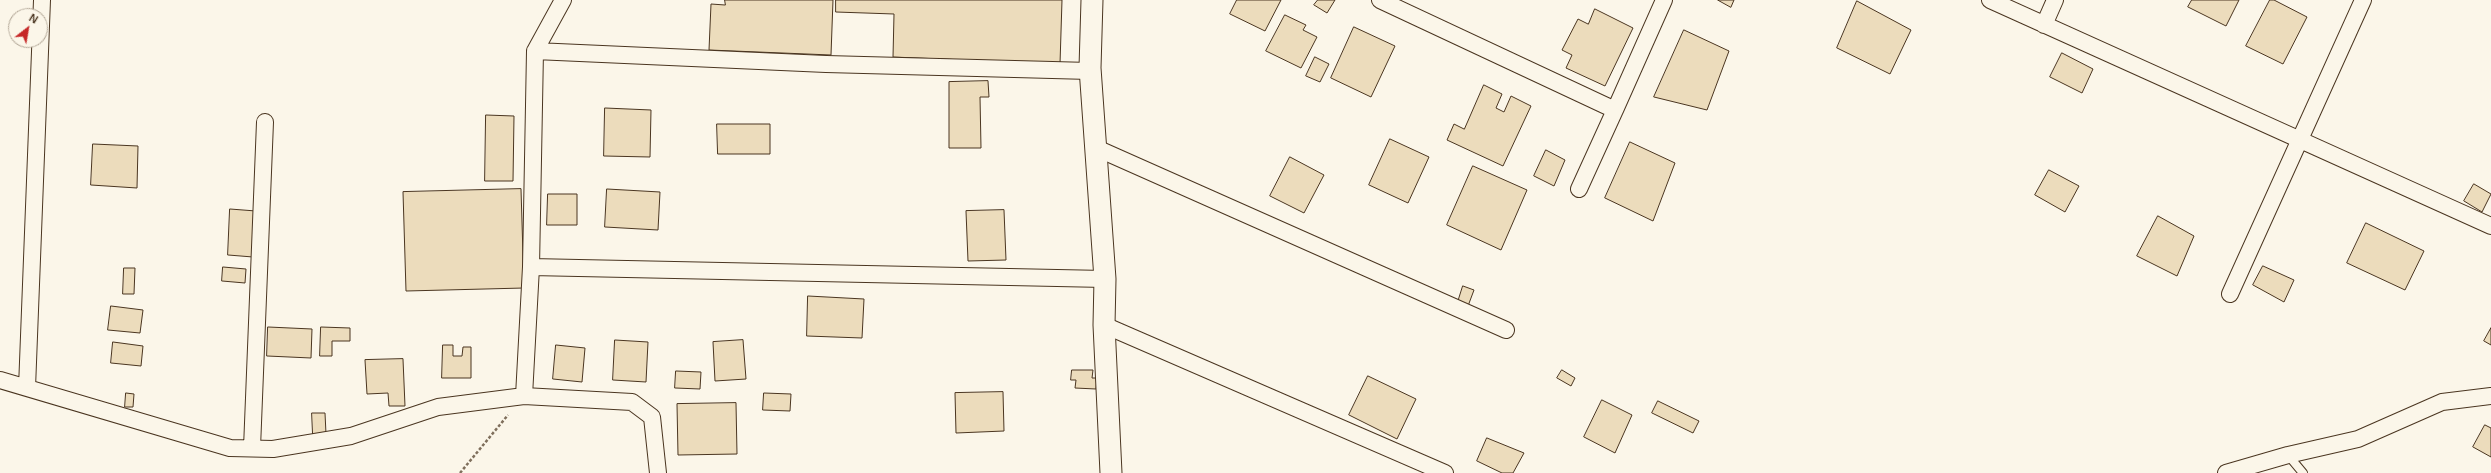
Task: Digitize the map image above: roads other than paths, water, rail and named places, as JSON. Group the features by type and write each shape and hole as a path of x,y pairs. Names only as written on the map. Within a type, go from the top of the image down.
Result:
{"street":[{"path":"27,388 42,0"},
{"path":"524,396 531,267 535,51 563,0"},
{"path":"1092,0 1090,71 1094,146 1105,278 1104,325 1111,473"},
{"path":"1380,0 1615,110"},
{"path":"1579,189 1664,0"},
{"path":"1990,0 2491,226"},
{"path":"2044,25 2055,0"},
{"path":"2230,294 2363,0"},
{"path":"535,51 826,64 1090,71"},
{"path":"252,448 265,122"},
{"path":"1094,146 1506,330"},
{"path":"531,267 1105,278"},
{"path":"1104,325 1446,473"},
{"path":"0,380 230,448 273,449 351,436 438,407 524,396 632,402 652,417 658,473"},
{"path":"2226,473 2288,455 2358,439 2442,402 2491,396"}],"lane":[{"path":"2288,455 2303,473"}]}
